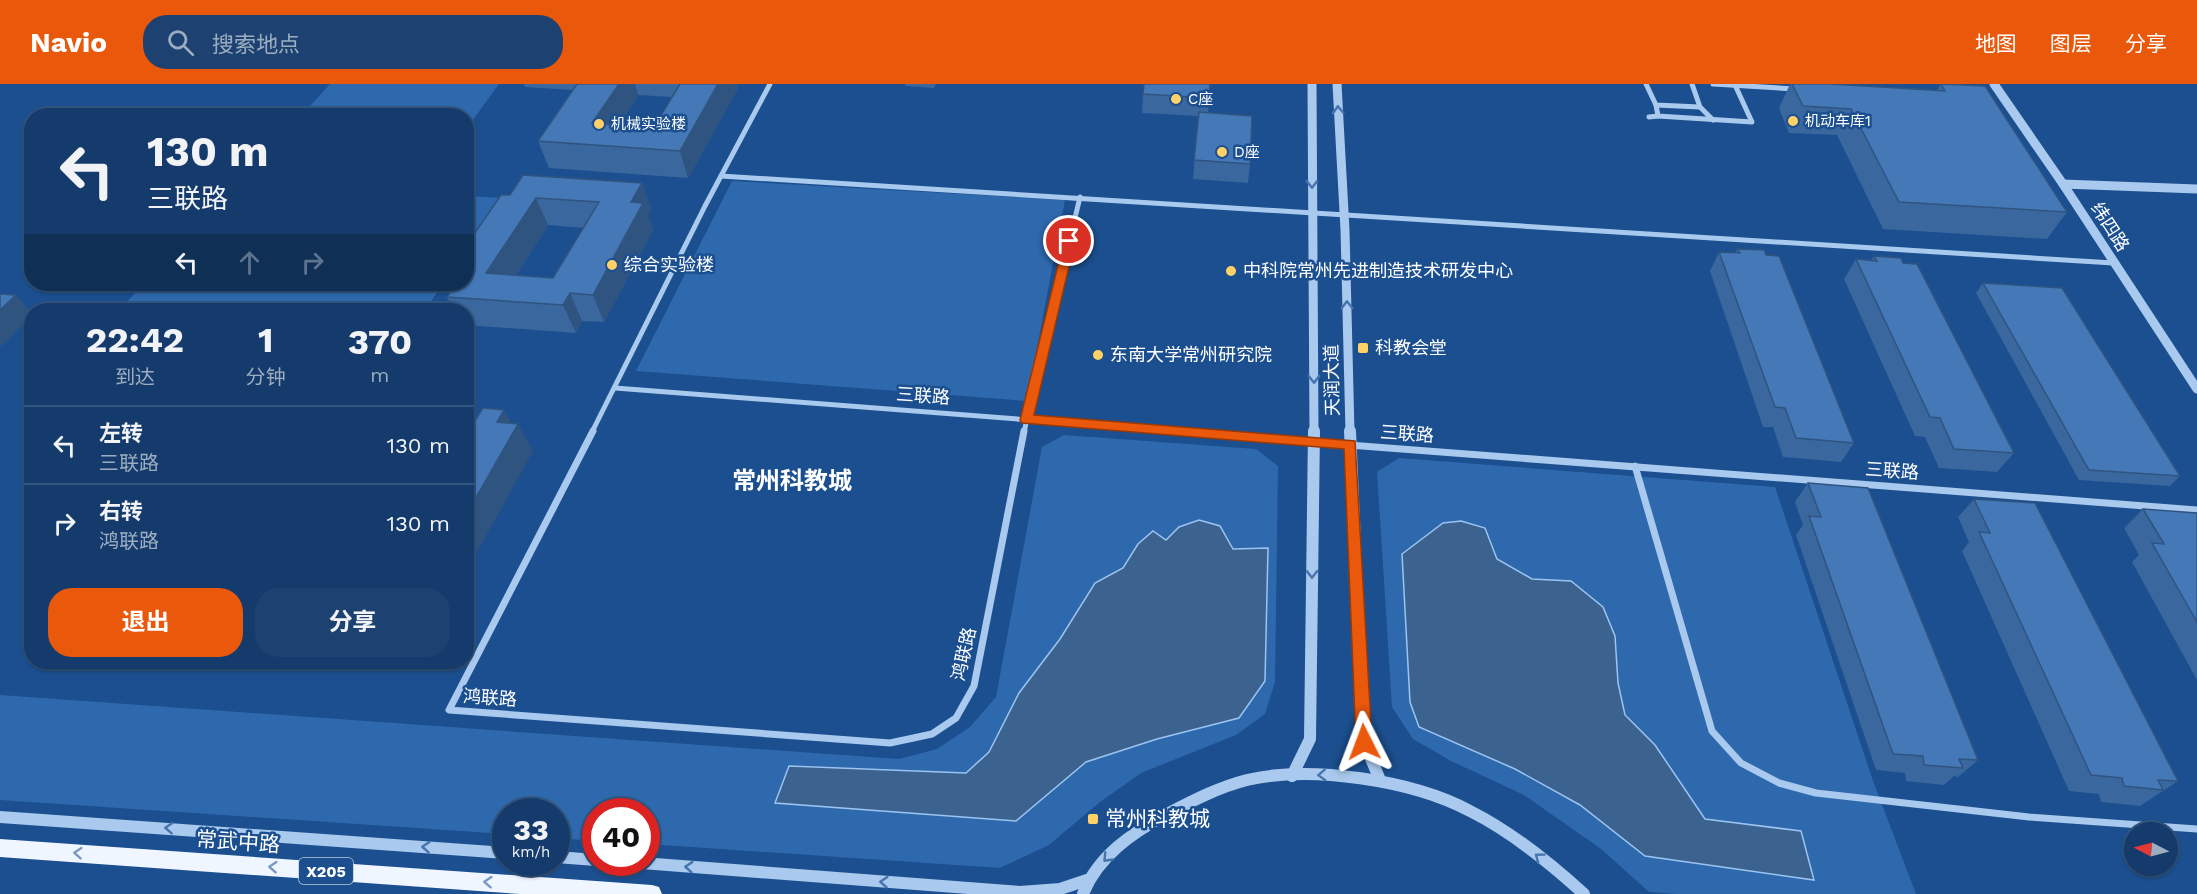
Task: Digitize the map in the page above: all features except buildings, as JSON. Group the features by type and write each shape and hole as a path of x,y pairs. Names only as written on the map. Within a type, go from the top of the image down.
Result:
{"main road":[{"name":"常武中路","path":"0,848 652,894"}],"street":[{"path":"615,388 721,176 770,84"},
{"name":"天润大道","path":"1292,776 1310,739 1314,442 1312,84"},
{"name":"天润大道","path":"1337,84 1364,742 1380,780"},
{"path":"1646,84 1656,105 1658,116"},
{"path":"1692,84 1700,107 1713,120"},
{"path":"1713,84 1804,89"},
{"name":"纬四路","path":"1994,84 2001,100 2063,184 2197,389"},
{"path":"1649,117 1752,122 1735,85"},
{"path":"1656,105 1700,107"},
{"path":"721,176 1312,211 2114,263"},
{"path":"2063,184 2197,189"},
{"name":"鸿联路","path":"470,669 449,710 890,743 932,734 956,718 974,687 1026,420 1080,197"},
{"name":"鸿联路","path":"474,662 615,388"},
{"name":"三联路","path":"615,388 2197,510"},
{"path":"1635,466 1712,731 1741,763 1779,783 1816,793 2029,817 2197,830"},
{"path":"660,864 1020,892 1060,889 1087,880 1132,834 1190,801 1256,778 1334,774 1380,780 1470,810 1514,839 1568,879 1584,894"},
{"path":"0,817 492,852"},
{"path":"1083,894 1087,880"}],"shaded area":[{"path":"330,84 499,84 474,118 474,108 308,108"},
{"path":"732,181 1065,200 1027,401 636,371"},
{"path":"474,196 502,198 474,240"},
{"path":"137,291 438,291 430,303 126,303"},
{"path":"1064,435 1256,449 1278,466 1275,682 1265,714 1236,735 1141,773 1100,802 1049,845 1000,868 660,845 660,798 582,798 582,840 570,839 570,798 492,798 492,833 0,800 0,695 899,759 937,749 970,727 996,697 1042,447"},
{"path":"1399,458 1775,487 1873,781 1916,894 1649,892 1601,849 1524,795 1451,761 1413,739 1392,707 1377,472"},
{"path":"1199,520 1220,526 1233,549 1268,548 1265,681 1239,718 1157,739 1086,762 1016,821 775,803 789,766 966,773 989,752 1019,693 1060,639 1095,583 1123,568 1138,544 1153,531 1166,540 1179,527"},
{"path":"1461,521 1485,528 1497,559 1532,579 1571,581 1603,607 1615,636 1618,683 1625,715 1655,745 1705,819 1801,831 1814,880 1645,856 1580,805 1515,769 1419,727 1410,702 1402,554 1443,523"}],"place":[{"name":"C座","path":"1176,99"},
{"name":"机动车库1","path":"1793,121"},
{"name":"机械实验楼","path":"599,124"},
{"name":"D座","path":"1222,152"},
{"name":"综合实验楼","path":"612,265"},
{"name":"中科院常州先进制造技术研发中心","path":"1231,271"},
{"name":"科教会堂","path":"1363,348"},
{"name":"东南大学常州研究院","path":"1098,355"},
{"name":"常州科教城","path":"1093,819"}],"district":[{"name":"常州科教城","path":"792,481"}],"route":[{"path":"1069,241 1026,420 1350,444 1364,742"}]}
